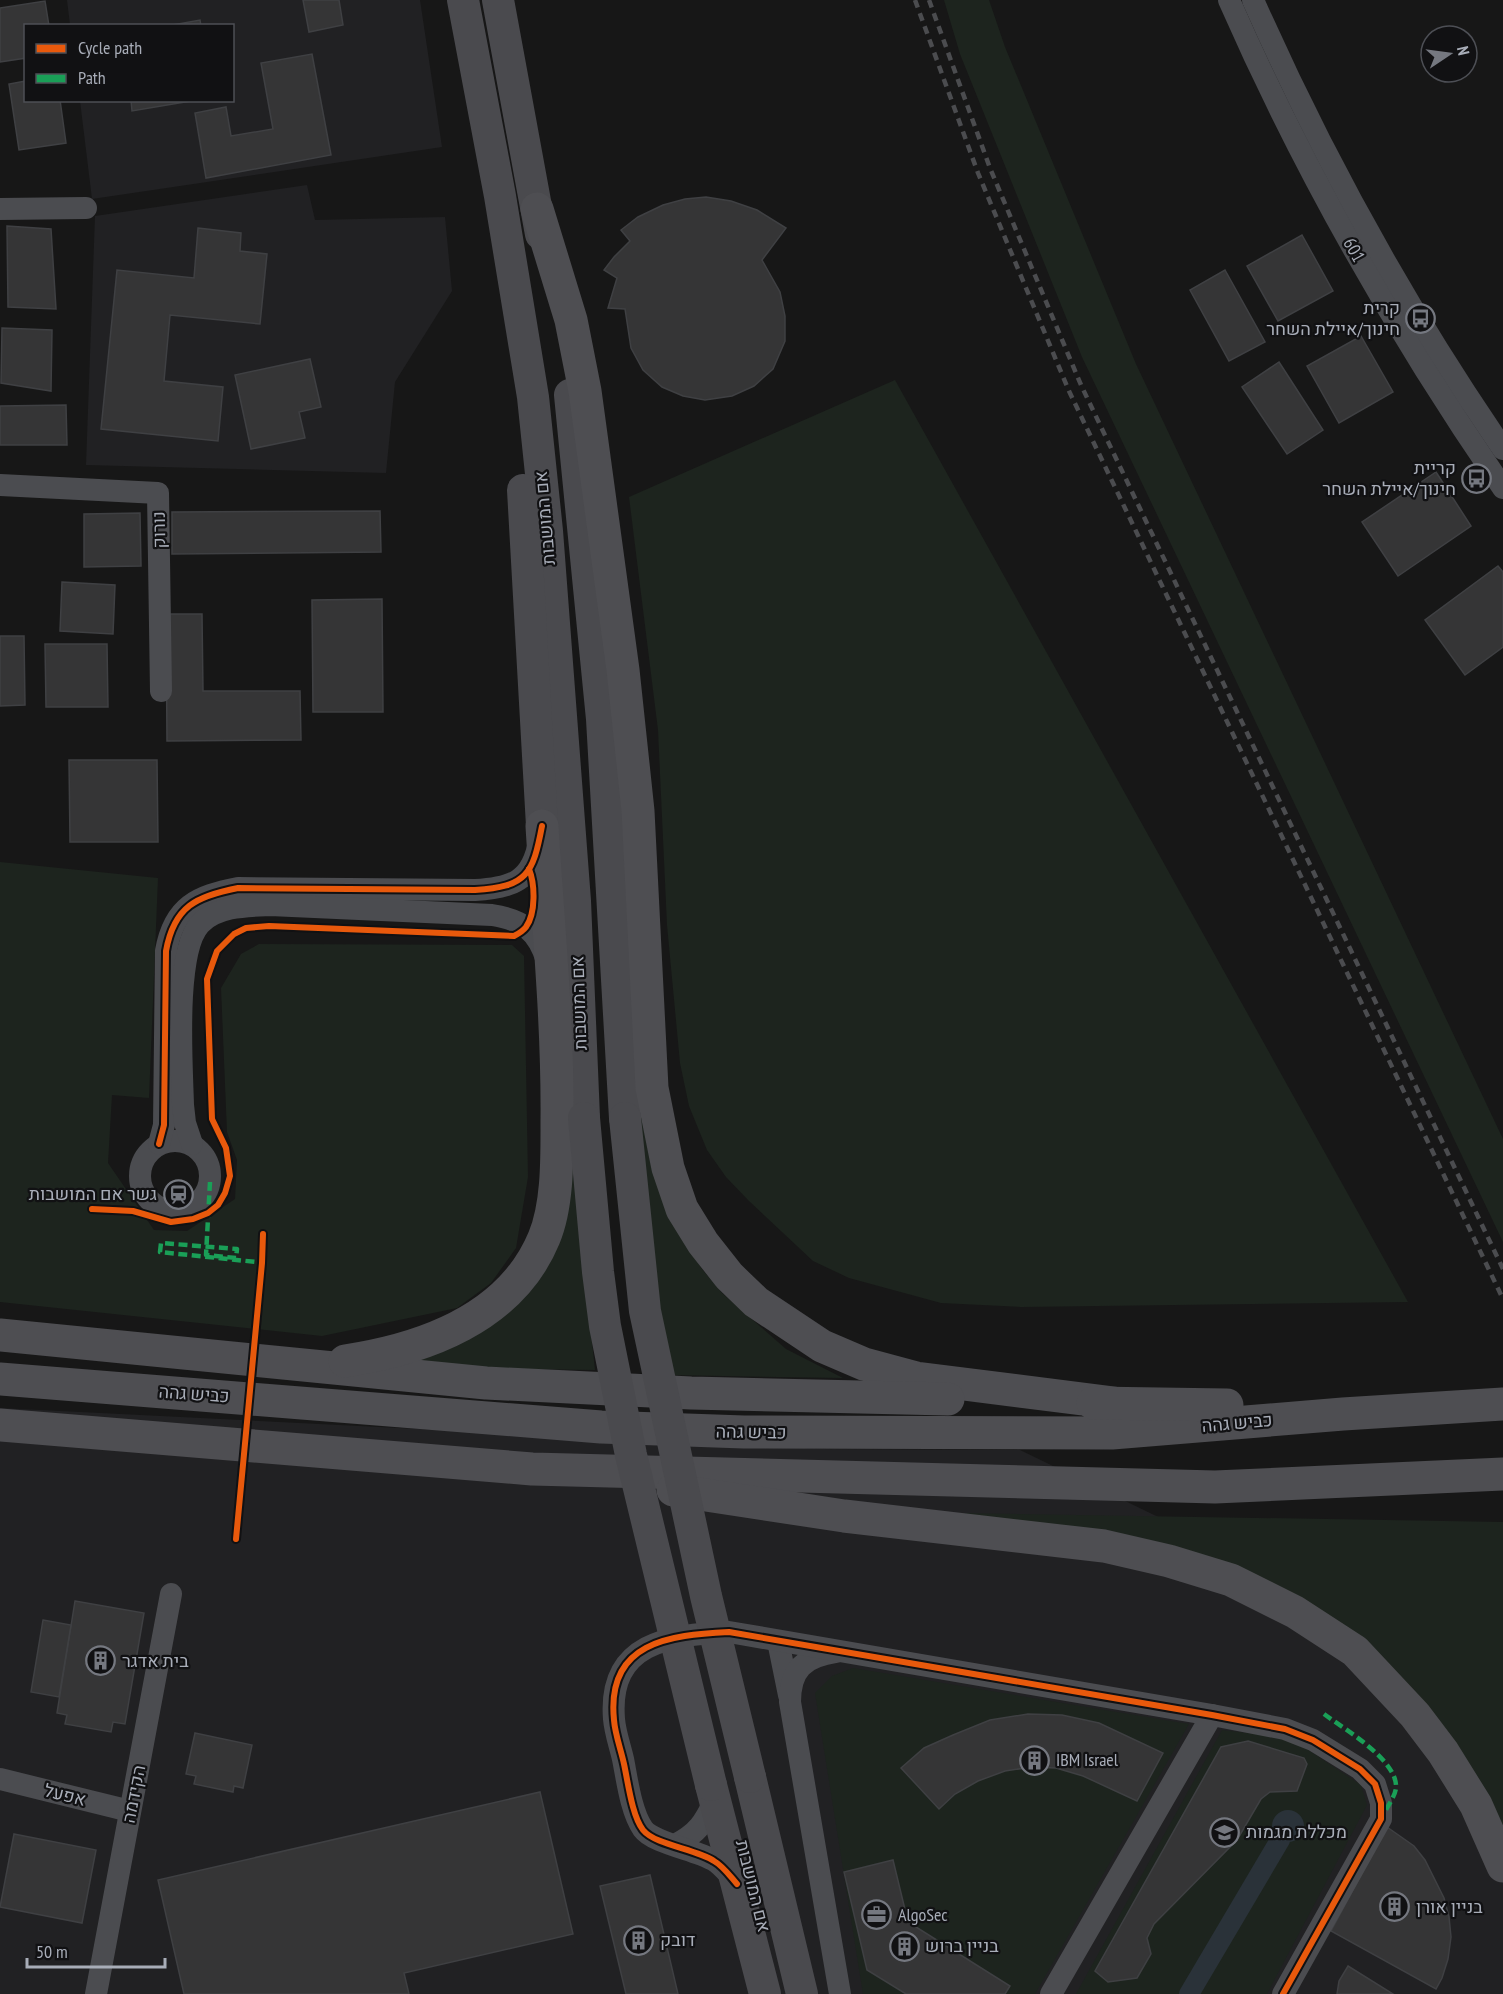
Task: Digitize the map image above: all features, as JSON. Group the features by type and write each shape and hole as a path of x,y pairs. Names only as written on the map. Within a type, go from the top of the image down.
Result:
{"highway":[{"path":"537,208 571,320 585,391 623,670 637,799 652,1088 668,1168 682,1209 703,1243 729,1276 756,1302 822,1346 864,1364 916,1378 1114,1403"},
{"path":"310,1365 364,1358 435,1338 466,1325 490,1309 514,1285 531,1264 545,1237 552,1206 557,1151 558,1082 542,826"},
{"path":"0,1335 486,1383 691,1394 1418,1408"},
{"name":"כביש גהה","path":"0,1379 601,1426 744,1432 1112,1433 1418,1408 1499,1404"},
{"path":"0,1425 532,1469 1215,1487 1503,1474"},
{"path":"532,1469 844,1516 1104,1546 1169,1561 1231,1580 1295,1612 1354,1652 1415,1715 1443,1752 1476,1805 1503,1866"}],"main road":[{"name":"אם המושבות","path":"463,0 500,196 536,430 558,671 575,901 584,1118 597,1272 605,1326 637,1478 713,1793 765,1994"},
{"name":"אם המושבות","path":"498,0 571,400 602,719 625,1118 645,1311 706,1596 802,1994"},
{"path":"524,342 522,452 542,826"}],"street":[{"name":"601","path":"1229,0 1257,63 1353,249 1451,413 1503,488"},
{"name":"601","path":"1253,0 1276,54 1372,238 1470,401 1503,449"},
{"path":"0,209 86,208"},
{"name":"נורוק","path":"0,485 158,493 161,691"},
{"path":"159,1144 164,1125 166,951 170,932 177,919 191,904 204,896 238,888 475,890 503,888 516,883 525,876 533,864 542,826"},
{"path":"192,1144 183,1105 183,980 186,953 192,937 201,924 210,917 243,906 270,905 492,915 512,918 535,936 543,948 551,978"},
{"path":"170,1140 192,1144 207,1160 210,1182 207,1192 191,1208 169,1211 159,1207 143,1192 140,1170 144,1159 159,1144 170,1140"},
{"name":"הקידמה","path":"96,1994 171,1594"},
{"path":"737,1884 715,1861 658,1840 644,1831 636,1815 614,1720 614,1699 619,1676 627,1662 639,1651 692,1634 729,1632 1285,1729 1314,1740 1360,1769 1375,1784 1381,1803 1381,1819 1283,1994"},
{"path":"778,1641 840,1994"},
{"path":"790,1702 791,1688 797,1670 814,1658 838,1652"},
{"path":"1052,1994 1212,1715"},
{"name":"אפעל","path":"0,1779 130,1811"},
{"path":"675,1845 691,1836 704,1822 713,1793"}],"shaded area":[{"path":"67,0 420,0 442,147 92,199 80,102 234,102 234,24 70,24"},
{"path":"944,0 989,0 1005,47 1136,364 1503,1139 1503,1242 1082,357 960,54"},
{"path":"307,185 315,220 445,217 452,291 395,382 386,473 86,465 95,216"},
{"path":"895,380 1408,1302 1021,1307 941,1303 849,1278 813,1261 726,1177 707,1150 689,1106 680,1063 667,925 658,730 629,497"},
{"path":"0,862 158,878 149,1098 112,1095 108,1163 154,1230 187,1231 235,1199 237,1160 227,1132 221,988 241,954 259,944 512,945 524,956 528,1177 516,1248 491,1283 457,1308 322,1336 0,1302"},
{"path":"631,1089 647,1098 685,1242 702,1269 722,1293 786,1349 843,1378 666,1375"},
{"path":"561,1153 579,1155 583,1259 595,1370 405,1367 509,1307"},
{"path":"0,1408 824,1449 1020,1450 1218,1546 1503,1775 1503,1994 0,1994"},
{"path":"963,1513 1503,1522 1503,1831 1321,1617"},
{"path":"853,1668 1189,1724 1035,1994 863,1994 815,1693 832,1676"},
{"path":"1222,1730 1290,1738 1361,1785 1367,1805 1267,1994 1076,1994"},
{"path":"1288,1810 1299,1815 1304,1826 1299,1837 1288,1842 1277,1837 1272,1826 1277,1815"}],"building":[{"path":"303,0 339,0 343,25 309,32"},
{"path":"45,1 49,24 24,24 24,58 0,62 0,8"},
{"path":"200,20 201,24 178,24"},
{"path":"312,54 331,155 206,178 195,113 226,107 231,136 273,129 261,63"},
{"path":"24,81 24,102 60,102 66,143 19,150 9,84"},
{"path":"131,102 185,102 132,111"},
{"path":"706,197 731,201 757,210 786,228 762,260 780,292 785,316 785,341 773,369 754,386 732,396 705,400 683,396 662,387 643,370 631,348 625,309 608,308 617,278 604,270 630,241 621,230 638,217 663,205 685,199"},
{"path":"7,226 51,229 56,309 8,307"},
{"path":"198,228 241,233 240,251 267,254 260,324 170,315 164,381 223,387 218,441 101,429 117,270 194,278"},
{"path":"1302,235 1333,291 1278,321 1247,266"},
{"path":"1225,270 1265,342 1229,361 1190,290"},
{"path":"2,328 52,330 51,391 1,383"},
{"path":"1361,336 1393,392 1339,423 1307,366"},
{"path":"310,359 321,407 299,412 305,438 251,449 235,375"},
{"path":"1279,362 1323,430 1287,454 1242,387"},
{"path":"66,405 67,445 0,445 0,406"},
{"path":"1436,472 1471,526 1398,576 1362,522"},
{"path":"380,511 381,552 172,554 172,512"},
{"path":"140,513 141,566 84,567 84,514"},
{"path":"1498,566 1503,572 1503,647 1465,675 1425,620"},
{"path":"62,582 115,585 113,634 60,631"},
{"path":"382,599 383,712 313,712 312,600"},
{"path":"166,614 202,614 203,691 300,691 301,740 167,741"},
{"path":"0,636 24,636 25,705 0,706"},
{"path":"45,644 107,644 108,707 46,707"},
{"path":"69,760 157,760 158,842 70,842"},
{"name":"בית אדגר","path":"75,1601 144,1613 125,1724 113,1722 111,1732 65,1724 67,1715 57,1713"},
{"path":"43,1620 71,1625 59,1697 31,1692"},
{"name":"IBM Israel","path":"1028,1714 1062,1715 1099,1723 1163,1753 1137,1801 1083,1776 1056,1768 1032,1767 1005,1771 978,1781 955,1794 939,1809 901,1768 924,1748 953,1735 990,1720"},
{"path":"195,1733 252,1745 243,1788 234,1786 233,1792 194,1784 196,1776 186,1774"},
{"path":"1248,1741 1304,1758 1307,1764 1297,1791 1270,1792 1261,1799 1237,1840 1154,1924 1147,1938 1151,1954 1137,1978 1108,1982 1095,1971 1221,1747"},
{"path":"540,1792 573,1934 404,1973 409,1994 184,1994 158,1880"},
{"name":"בניין אורן","path":"1387,1827 1414,1846 1425,1860 1444,1898 1451,1937 1448,1959 1436,1989 1331,1931"},
{"path":"14,1834 96,1850 82,1923 0,1907"},
{"name":"בניין ברוש","path":"893,1860 908,1922 1010,1986 1005,1994 906,1994 867,1970 844,1872"},
{"name":"דובק","path":"650,1875 678,1994 626,1994 600,1886"},
{"path":"1348,1966 1393,1994 1337,1994 1339,1981"}],"waterway":[{"path":"1189,1994 1280,1840"}],"railway":[{"path":"915,0 978,173 1069,391 1503,1299"},
{"path":"929,0 990,168 1081,385 1503,1269"}],"marked path":[{"path":"210,1182 206,1255 236,1258 237,1249 161,1243 160,1252 266,1263"},
{"path":"1324,1714 1368,1746 1388,1767 1394,1777 1396,1788 1384,1813"}],"cycle path":[{"path":"159,1144 164,1125 166,951 175,923 181,913 199,900 238,888 475,890 506,885 517,881 531,867 542,826"},
{"path":"92,1209 133,1211 171,1222 193,1219 208,1213 218,1205 225,1193 230,1176 226,1148 212,1119 207,979 217,951 234,934 246,928 269,926 514,936 526,927 532,914 533,890 529,869"},
{"path":"236,1539 263,1234"},
{"path":"737,1884 714,1861 649,1835 639,1824 633,1808 614,1720 614,1694 620,1674 631,1659 646,1648 664,1641 685,1636 729,1632 1285,1729 1313,1740 1360,1769 1375,1784 1381,1803 1381,1819 1283,1994"}],"place":[{"name":"קרית חינוך/איילת השחר","path":"1421,318"},
{"name":"קריית חינוך/איילת השחר","path":"1477,478"},
{"name":"גשר אם המושבות","path":"178,1194"},
{"name":"בית אדגר","path":"101,1661"},
{"name":"IBM Israel","path":"1035,1760"},
{"name":"מכללת מגמות","path":"1225,1832"},
{"name":"בניין אורן","path":"1395,1907"},
{"name":"AlgoSec","path":"877,1915"},
{"name":"דובק","path":"639,1940"},
{"name":"בניין ברוש","path":"904,1946"}]}
